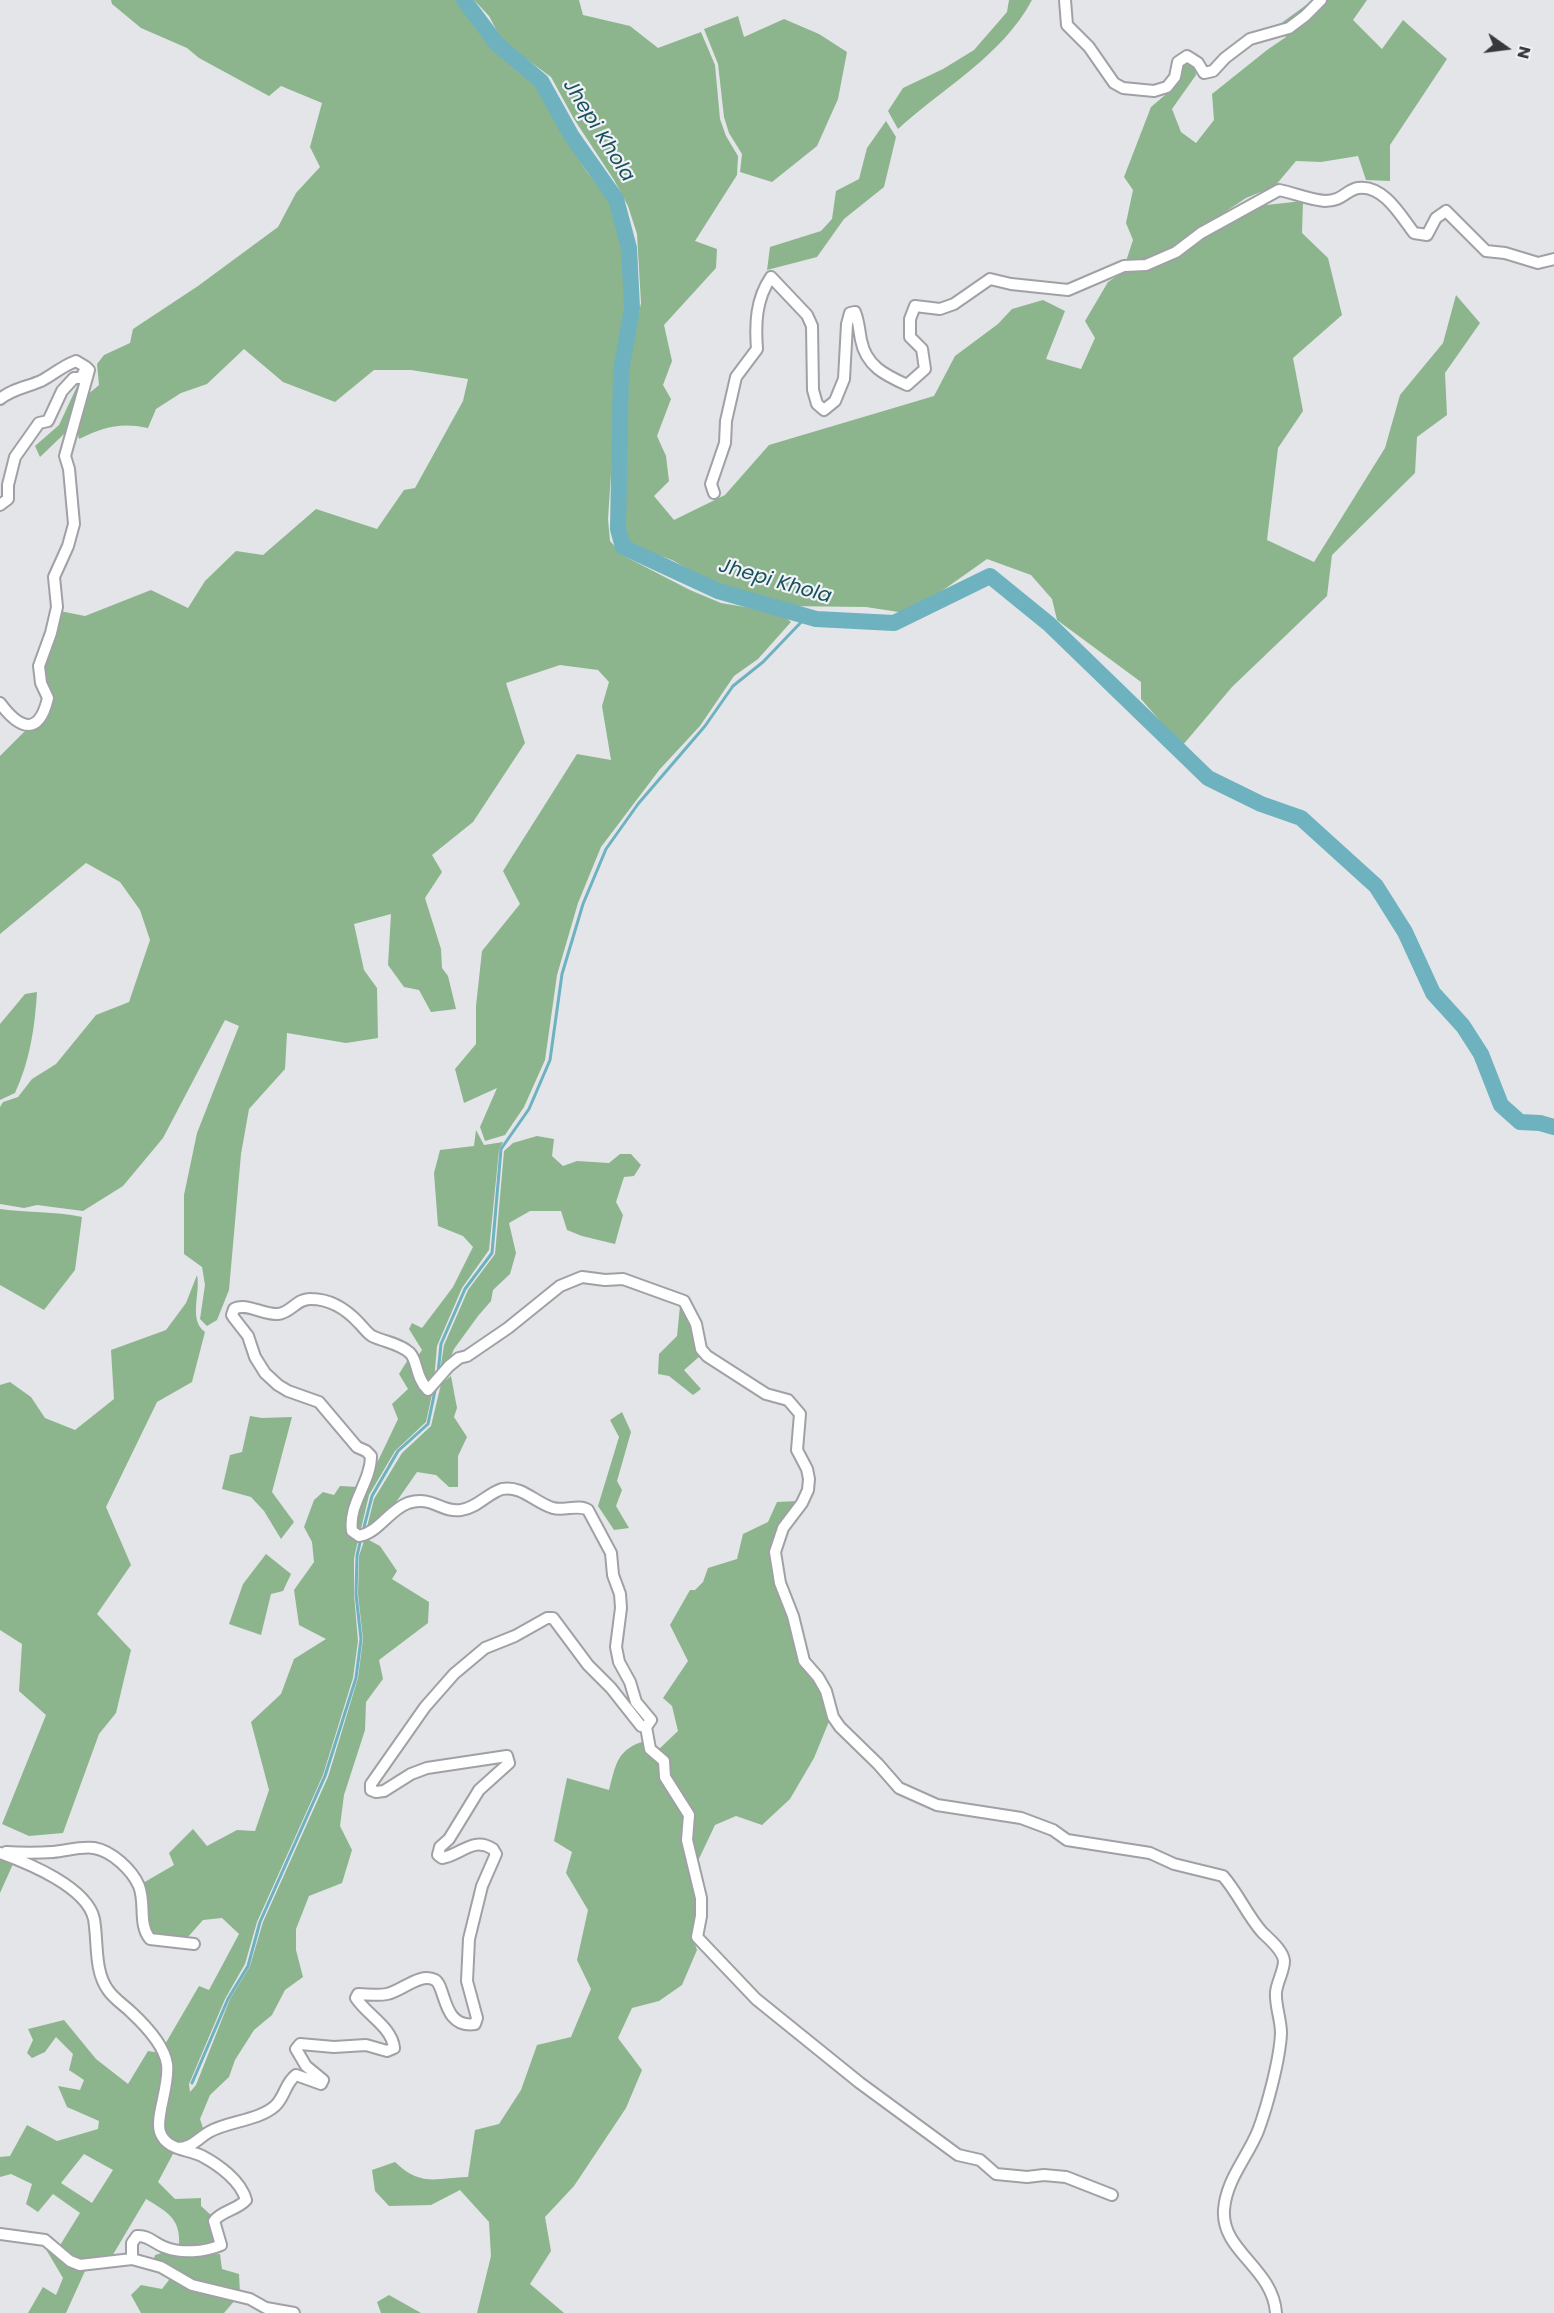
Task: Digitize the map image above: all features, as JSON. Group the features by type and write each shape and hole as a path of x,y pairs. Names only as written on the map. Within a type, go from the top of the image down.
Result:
{"street":[{"path":"1065,0 1067,25 1089,47 1114,83 1123,87 1154,91 1167,87 1175,77 1178,62 1187,56 1198,63 1204,73 1213,71 1225,58 1250,39 1289,28 1321,0"},
{"path":"714,493 711,484 724,443 726,421 736,377 757,349 755,331 758,307 764,288 771,278 807,315 812,326 813,390 817,404 824,410 835,401 844,379 847,324 850,313 855,312 860,323 861,339 869,362 879,371 907,385 925,369 922,349 910,336 910,319 915,306 940,309 947,307 990,279 1011,284 1068,290 1124,266 1146,265 1176,252 1201,233 1279,190 1323,201 1340,199 1357,188 1371,189 1387,199 1414,233 1427,235 1436,218 1446,211 1486,251 1504,253 1538,263 1554,259"},
{"path":"0,399 15,390 43,380 64,365 75,361 89,370 65,456 69,469 73,509 72,536 54,577 57,607 51,633 39,666 41,684 48,698 47,705 39,721 31,725 16,722 0,703"},
{"path":"0,505 8,499 8,485 15,457 39,423 48,420 62,391 74,378 81,378 86,367"},
{"path":"646,1727 650,1725 651,1720 636,1702 617,1654 621,1600 613,1575 610,1553 588,1510 585,1508 557,1509 542,1504 524,1492 501,1489 481,1502 462,1510 452,1510 425,1500 407,1503 366,1534 359,1536 352,1531 351,1522 368,1473 371,1456 357,1447 319,1402 288,1391 266,1373 255,1357 248,1336 232,1315 234,1309 246,1306 262,1313 281,1314 302,1300 310,1298 336,1304 346,1310 371,1336 393,1343 411,1354 421,1383 428,1390 449,1366 508,1328 560,1286 582,1277 605,1280 623,1279 684,1301 696,1324 701,1349 707,1356 766,1394 788,1400 796,1407 801,1423 797,1450 807,1468 808,1490 778,1540 775,1552 780,1583 793,1616 804,1661 826,1690 833,1717 840,1727 879,1764 899,1788 937,1805 1021,1818 1053,1830 1067,1840 1150,1853 1174,1864 1222,1876 1281,1955 1284,1962 1276,1991 1277,2013 1281,2030 1276,2065 1258,2130 1232,2180 1224,2212 1226,2231 1271,2289 1276,2313"},
{"path":"177,2148 189,2148 210,2131 266,2112 278,2104 289,2080 296,2075 321,2084 322,2080 300,2058 296,2049 300,2043 334,2047 366,2045 387,2051 394,2048 393,2042 379,2023 361,2006 356,1998 358,1994 386,1994 425,1977 434,1979 439,1983 448,2011 457,2020 468,2025 475,2025 477,2018 467,1981 469,1939 482,1886 496,1854 493,1849 481,1844 470,1845 449,1857 442,1858 438,1855 440,1847 449,1839 479,1790 509,1763 507,1756 427,1768 411,1774 384,1791 371,1790 371,1784 425,1707 454,1674 485,1648 515,1636 547,1618 553,1618 588,1665 611,1688 641,1726 646,1727"},
{"path":"646,1727 650,1749 664,1761 665,1777 689,1815 687,1840 701,1898 701,1916 697,1937 756,1999 860,2083 958,2155 980,2160 996,2174 1066,2177 1112,2195"},
{"path":"0,1852 35,1853 95,1848 108,1854 121,1863 138,1885 142,1902 143,1931 150,1939 194,1944"},
{"path":"0,1852 62,1882 83,1899 91,1910 101,1972 107,1989 143,2024 162,2050 167,2063 167,2084 159,2130 165,2141 177,2148 202,2156 243,2188 246,2200 240,2206 216,2217 213,2221 221,2245 204,2251 180,2250 166,2248 150,2239 137,2236 132,2243 132,2259"},
{"path":"0,2234 45,2240 70,2261 80,2265 132,2259 161,2267 192,2285 250,2299 266,2308 294,2313"}],"green space":[{"path":"111,0 461,0 495,49 537,88 587,172 614,206 623,250 626,295 615,375 608,519 610,541 624,556 690,590 721,603 781,613 791,622 758,659 734,676 700,726 660,769 601,847 578,903 557,975 545,1060 524,1107 505,1135 485,1141 480,1127 497,1088 464,1103 455,1069 476,1044 476,1006 482,951 520,904 503,871 577,754 611,760 602,706 609,682 598,670 560,665 506,683 525,743 473,822 432,855 442,872 425,898 441,949 442,968 448,976 456,1009 431,1012 419,990 404,987 388,965 391,914 354,924 364,970 377,988 378,1038 346,1043 287,1033 285,1069 249,1109 241,1154 229,1290 217,1320 207,1326 200,1319 205,1285 202,1267 184,1254 184,1195 197,1133 239,1026 225,1020 163,1138 123,1186 83,1211 37,1205 24,1208 0,1204 0,1107 3,1102 18,1097 32,1079 56,1064 96,1015 129,1002 150,940 140,910 120,882 86,863 0,934 0,756 27,729 44,722 53,697 44,664 48,644 60,611 85,616 151,590 188,608 205,581 236,551 263,555 316,509 377,529 404,490 415,488 463,401 468,379 411,370 374,370 335,402 283,382 244,349 207,384 181,393 156,409 148,428 112,427 79,439 77,429 86,396 99,385 97,364 104,355 130,343 133,329 198,286 278,227 296,193 320,167 310,147 322,103 281,86 269,96 199,58 187,48 141,28 112,4"},
{"path":"474,0 579,0 583,15 630,26 658,48 701,32 715,65 720,119 726,136 738,156 737,175 695,241 717,249 716,268 664,325 672,361 663,385 671,399 657,436 666,456 669,481 654,496 674,520 725,495 769,445 934,396 955,356 998,324 1012,309 1043,300 1065,311 1046,359 1081,369 1095,338 1085,321 1108,282 1125,271 1148,269 1257,206 1303,201 1302,233 1328,258 1342,315 1293,358 1303,411 1278,448 1267,540 1314,562 1385,448 1400,395 1443,343 1456,295 1480,323 1445,373 1447,415 1417,437 1415,473 1332,555 1327,596 1232,687 1182,746 1141,699 1141,682 1057,620 1052,599 1031,575 987,559 939,593 905,613 866,607 782,606 715,584 672,560 628,544 624,516 627,371 641,303 637,234 628,206 614,180 574,119 551,77 502,41 489,16"},
{"path":"1009,0 1032,0 1020,20 989,54 898,129 888,111 903,88 943,69 974,50 1007,12"},
{"path":"1313,0 1367,0 1353,20 1382,49 1403,20 1447,59 1390,145 1390,181 1366,180 1358,156 1321,162 1296,161 1275,186 1246,198 1168,250 1137,262 1126,261 1133,240 1126,223 1133,190 1124,177 1151,107 1171,90 1178,79 1183,63 1195,66 1196,75 1172,109 1181,132 1196,143 1214,120 1212,94 1286,37 1280,24"},
{"path":"738,16 744,37 784,19 819,34 847,52 838,99 817,146 772,182 740,172 742,154 729,133 724,117 718,64 704,29"},
{"path":"886,121 896,137 884,187 844,219 817,257 767,270 770,247 821,231 832,219 836,191 859,179 867,148"},
{"path":"80,380 83,381 73,422 40,457 35,446 59,425"},
{"path":"37,992 33,1030 24,1068 15,1093 0,1100 0,1024 25,994"},
{"path":"476,1130 484,1145 503,1142 499,1150 489,1250 462,1288 437,1346 434,1381 427,1387 416,1359 422,1350 409,1329 412,1323 422,1328 453,1287 473,1247 463,1236 438,1226 434,1173 440,1150 474,1146"},
{"path":"537,1136 554,1139 552,1156 563,1166 577,1161 609,1163 620,1154 631,1154 641,1165 634,1176 624,1177 616,1202 623,1215 615,1244 567,1230 561,1211 530,1211 509,1223 516,1253 510,1274 493,1290 491,1301 454,1349 448,1364 440,1371 444,1345 468,1290 495,1254 504,1151 513,1143"},
{"path":"0,1209 82,1217 75,1270 44,1310 0,1285"},
{"path":"197,1275 197,1321 205,1332 192,1382 157,1402 106,1507 131,1565 97,1614 131,1650 116,1713 99,1734 63,1833 29,1836 2,1824 46,1715 19,1691 22,1644 0,1630 0,1385 10,1382 31,1397 45,1418 75,1430 114,1399 111,1350 166,1330 186,1303"},
{"path":"680,1306 687,1318 700,1356 684,1370 701,1389 693,1395 669,1376 658,1374 659,1354 677,1336"},
{"path":"409,1358 433,1390 426,1422 395,1451 369,1495 360,1533 355,1529 357,1505 398,1419 392,1404 408,1389 399,1374"},
{"path":"451,1376 457,1408 454,1417 467,1437 458,1456 458,1487 449,1487 436,1475 417,1472 392,1508 366,1531 374,1499 402,1453 431,1426 441,1384"},
{"path":"622,1412 631,1432 617,1481 622,1490 616,1506 629,1528 614,1530 598,1506 619,1437 610,1420"},
{"path":"250,1416 292,1417 272,1492 294,1522 281,1539 264,1511 251,1497 222,1489 230,1455 242,1452"},
{"path":"340,1486 359,1487 352,1505 358,1540 354,1558 354,1594 358,1641 353,1678 323,1775 257,1922 245,1964 225,1999 189,2084 190,2092 196,2085 230,1999 250,1966 263,1922 328,1777 358,1678 363,1639 358,1594 359,1556 365,1538 380,1546 397,1571 392,1579 429,1602 428,1623 379,1660 383,1679 366,1702 365,1730 344,1795 340,1826 352,1850 342,1883 309,1896 296,1929 296,1950 303,1977 285,1990 272,2015 254,2030 235,2060 229,2077 210,2095 200,2119 204,2131 188,2144 173,2143 162,2130 164,2046 199,1986 209,1990 239,1934 222,1918 203,1920 187,1938 151,1935 148,1928 148,1902 143,1883 174,1865 169,1853 193,1829 207,1846 237,1830 255,1831 269,1790 251,1722 281,1694 294,1659 326,1639 299,1625 294,1590 314,1562 312,1542 304,1527 314,1500 323,1492 334,1495"},
{"path":"799,1501 773,1554 830,1719 814,1758 790,1799 762,1825 736,1816 715,1825 696,1865 689,1841 691,1814 657,1751 678,1731 672,1706 663,1698 688,1661 670,1625 690,1590 695,1590 703,1582 708,1568 737,1559 743,1534 768,1522 777,1502"},
{"path":"266,1554 291,1574 283,1591 271,1594 261,1635 229,1624 243,1584"},
{"path":"645,1741 660,1763 685,1815 698,1903 692,1935 697,1950 682,1985 659,2001 632,2008 618,2038 642,2070 626,2108 574,2186 545,2217 551,2251 530,2284 564,2313 477,2313 491,2256 489,2222 460,2190 431,2205 389,2206 375,2191 372,2170 395,2162 404,2170 421,2178 468,2177 475,2130 499,2124 521,2090 537,2045 571,2037 591,1989 577,1960 588,1910 566,1873 572,1852 554,1841 567,1778 609,1790 616,1765 623,1753"},
{"path":"0,1856 13,1864 0,1893"},
{"path":"64,2020 96,2059 128,2084 148,2051 160,2053 165,2066 157,2131 174,2152 158,2182 175,2199 201,2198 201,2206 212,2216 213,2241 197,2247 179,2246 178,2229 175,2222 166,2212 146,2199 111,2258 88,2262 77,2260 59,2247 80,2213 53,2194 38,2212 26,2204 32,2184 11,2174 0,2177 0,2157 10,2156 27,2125 57,2141 98,2129 99,2121 67,2107 58,2086 80,2090 84,2080 69,2070 73,2054 56,2037 45,2052 32,2058 27,2053 33,2040 28,2029","holes":["84,2154 113,2170 92,2203 61,2183"]},
{"path":"44,2246 53,2250 69,2264 85,2271 66,2313 28,2313 43,2287 56,2295 63,2278"},
{"path":"165,2252 197,2255 220,2254 222,2269 239,2274 240,2293 208,2288 153,2262 155,2255"},
{"path":"172,2276 236,2299 224,2313 141,2313 131,2295 141,2285 162,2289"},
{"path":"389,2295 421,2313 381,2313 377,2302"}],"waterway":[{"name":"Jhepi Khola","path":"464,0 497,44 541,81 571,135 616,199 629,248 632,308 621,371 618,529 623,547 718,591 816,619 894,623 990,576 1049,624 1208,778 1261,804 1301,818 1376,886 1405,932 1433,993 1463,1026 1481,1054 1501,1105 1520,1122 1540,1123 1554,1127"},
{"path":"438,1374 441,1344 465,1289 492,1253 501,1149 529,1109 550,1060 562,974 583,904 606,849 638,804 705,726 733,686 763,662 806,617"},
{"path":"363,1531 372,1496 398,1451 428,1424 436,1386"},
{"path":"192,2083 228,1999 248,1966 260,1922 325,1776 356,1678 361,1639 356,1594 357,1556 361,1538"}]}
